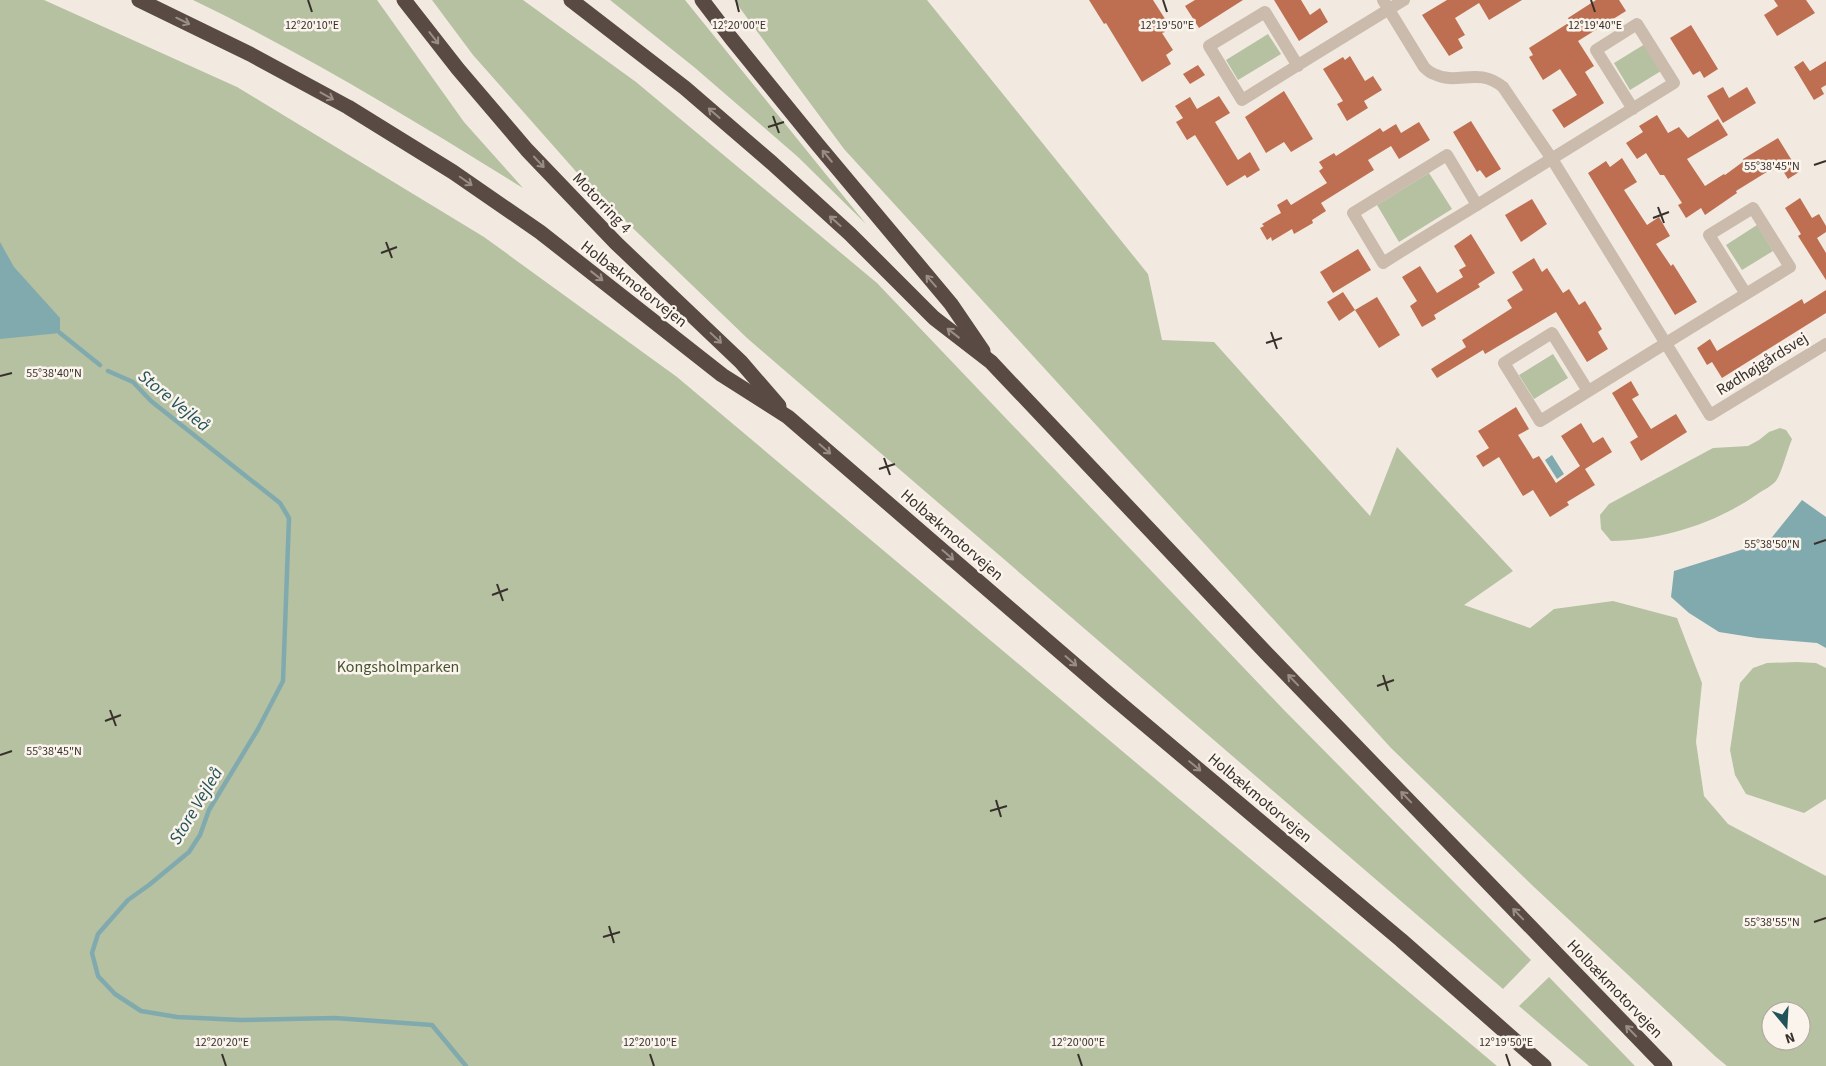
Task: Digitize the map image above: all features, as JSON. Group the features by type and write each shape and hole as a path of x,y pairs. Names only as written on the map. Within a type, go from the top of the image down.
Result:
{"highway":[{"name":"Holbækmotorvejen","path":"139,0 250,54 340,103 453,172 540,232 722,375 788,417 1117,701 1394,934 1544,1066"},
{"name":"Motorring 4","path":"404,0 527,150 616,243 742,362 788,417"},
{"name":"Holbækmotorvejen","path":"571,0 685,88 850,234 934,318 991,362 1276,663 1665,1066"},
{"path":"702,0 830,160 951,304 991,362"}],"street":[{"path":"1298,66 1265,12 1209,46 1242,100 1298,66 1386,5 1404,0"},
{"name":"Rødhøjgårdsvej","path":"1386,5 1424,67 1444,78 1485,77 1503,87 1552,159 1710,415 1826,344"},
{"path":"1477,205 1447,155 1353,213 1384,263 1674,84 1637,24 1596,50 1633,109"},
{"path":"1588,391 1552,333 1504,363 1540,421 1790,267 1753,208 1709,235 1746,294"}],"green space":[{"name":"Kongsholmparken","path":"0,0 44,0 237,87 484,237 677,377 1497,1066 0,1066"},
{"path":"193,0 377,0 464,122 523,188 319,66"},
{"path":"432,0 523,0 636,82 877,283 1283,709 1531,960 1503,989 747,338 587,184 473,55"},
{"path":"610,0 685,0 866,224 798,157 694,67"},
{"path":"734,0 927,0 1148,274 1162,340 1214,342 1370,516 1397,447 1513,571 1464,605 1530,628 1554,609 1613,601 1677,618 1702,683 1696,742 1704,796 1728,824 1826,876 1826,1066 1727,1066 1534,887 1391,748 844,149"},
{"path":"1268,34 1281,54 1238,80 1226,60"},
{"path":"1645,44 1661,71 1630,90 1614,63"},
{"path":"1429,173 1452,209 1399,242 1377,205"},
{"path":"1757,225 1773,251 1742,270 1726,245"},
{"path":"1553,354 1568,378 1534,399 1519,375"},
{"path":"1780,428 1786,430 1792,439 1777,479 1743,504 1689,528 1650,537 1611,541 1601,529 1600,515 1609,504 1713,448 1748,446 1769,432"},
{"path":"1767,663 1816,663 1826,668 1826,799 1804,813 1746,794 1735,775 1730,750 1740,683 1753,668"},
{"path":"1549,977 1635,1066 1589,1066 1519,1006"}],"water":[{"path":"0,242 14,267 60,318 60,333 0,339"},
{"path":"1552,455 1564,474 1557,479 1545,460"},
{"path":"1802,500 1826,517 1826,648 1817,643 1757,638 1719,632 1689,613 1671,597 1674,571 1769,541"}],"building":[{"path":"1089,0 1153,0 1167,22 1161,26 1165,32 1162,33 1173,50 1166,55 1171,64 1142,82 1106,23 1104,24"},
{"path":"1195,0 1243,0 1199,28 1185,6"},
{"path":"1274,0 1301,0 1310,15 1320,8 1328,22 1299,41"},
{"path":"1447,0 1522,0 1489,20 1479,3 1455,18 1465,35 1458,39 1463,48 1449,56 1422,15"},
{"path":"1596,0 1619,0 1626,11 1578,41 1594,66 1585,72 1604,103 1564,128 1552,110 1577,95 1560,69 1543,80 1529,57 1533,55 1529,48 1570,22 1568,18"},
{"path":"1774,0 1806,0 1815,13 1777,36 1764,15 1778,6"},
{"path":"1691,25 1718,69 1704,78 1700,71 1693,75 1670,38"},
{"path":"1350,56 1365,81 1373,76 1382,90 1364,101 1368,108 1347,121 1337,104 1343,101 1323,69 1343,57 1345,60"},
{"path":"1803,61 1810,71 1826,61 1826,85 1821,88 1824,94 1814,100 1794,67"},
{"path":"1198,65 1205,75 1190,84 1183,74"},
{"path":"1723,87 1729,98 1747,87 1756,103 1723,123 1707,96"},
{"path":"1284,91 1313,139 1291,152 1284,142 1266,153 1245,117"},
{"path":"1219,96 1230,113 1215,122 1238,160 1250,152 1260,170 1247,178 1245,175 1227,186 1195,135 1187,140 1176,122 1183,118 1175,106 1190,97 1197,109"},
{"path":"1657,115 1668,133 1679,127 1688,138 1718,119 1728,135 1687,159 1705,186 1725,175 1744,161 1743,159 1778,138 1799,172 1788,179 1780,166 1771,172 1770,170 1736,191 1737,193 1705,215 1701,208 1686,218 1678,205 1682,203 1664,175 1660,175 1646,153 1637,159 1626,143 1643,132 1639,126"},
{"path":"1471,121 1501,169 1486,178 1480,170 1477,172 1453,132"},
{"path":"1419,122 1430,140 1399,159 1391,146 1368,160 1374,170 1321,203 1326,211 1312,220 1313,223 1294,234 1292,229 1272,241 1271,237 1267,240 1260,228 1264,226 1262,224 1281,213 1277,205 1287,199 1291,205 1327,183 1319,171 1323,168 1319,162 1334,153 1336,156 1380,128 1383,132 1396,124 1401,133"},
{"path":"1622,158 1637,182 1624,190 1647,225 1659,217 1670,236 1656,244 1671,266 1673,264 1697,302 1675,315 1588,173 1606,161 1610,167"},
{"path":"1800,198 1812,218 1819,214 1826,226 1826,232 1817,238 1826,253 1826,280 1798,236 1801,234 1785,208"},
{"path":"1532,199 1547,224 1521,242 1505,215"},
{"path":"1471,234 1495,273 1478,284 1480,287 1434,315 1436,319 1422,327 1410,306 1417,301 1402,277 1420,266 1437,293 1463,277 1459,270 1466,266 1454,246"},
{"path":"1358,249 1371,270 1333,293 1320,272"},
{"path":"1534,258 1542,272 1547,268 1563,293 1569,289 1579,305 1585,301 1602,329 1598,332 1608,349 1587,362 1556,312 1485,354 1483,350 1437,378 1431,369 1466,347 1462,340 1512,308 1507,300 1523,290 1512,272"},
{"path":"1826,290 1826,313 1722,378 1712,362 1707,365 1697,348 1710,339 1717,351 1802,299 1804,304"},
{"path":"1343,292 1355,310 1339,321 1327,302"},
{"path":"1377,297 1400,335 1379,348 1355,310"},
{"path":"1631,381 1639,395 1632,399 1651,429 1676,414 1687,432 1641,461 1630,442 1638,437 1612,393"},
{"path":"1516,407 1529,429 1518,435 1533,459 1539,456 1556,483 1580,466 1561,436 1581,423 1593,443 1603,437 1612,452 1585,469 1595,485 1567,502 1569,505 1550,517 1533,490 1523,496 1499,457 1483,467 1476,456 1489,448 1478,431"}],"waterway":[{"name":"Store Vejleå","path":"60,333 100,365"},
{"name":"Store Vejleå","path":"108,371 133,382 151,401 280,503 289,518 283,681 258,729 209,810 200,835 189,852 128,900 98,934 92,953 98,976 115,994 141,1011 177,1017 241,1020 335,1018 432,1025 466,1066"}]}
